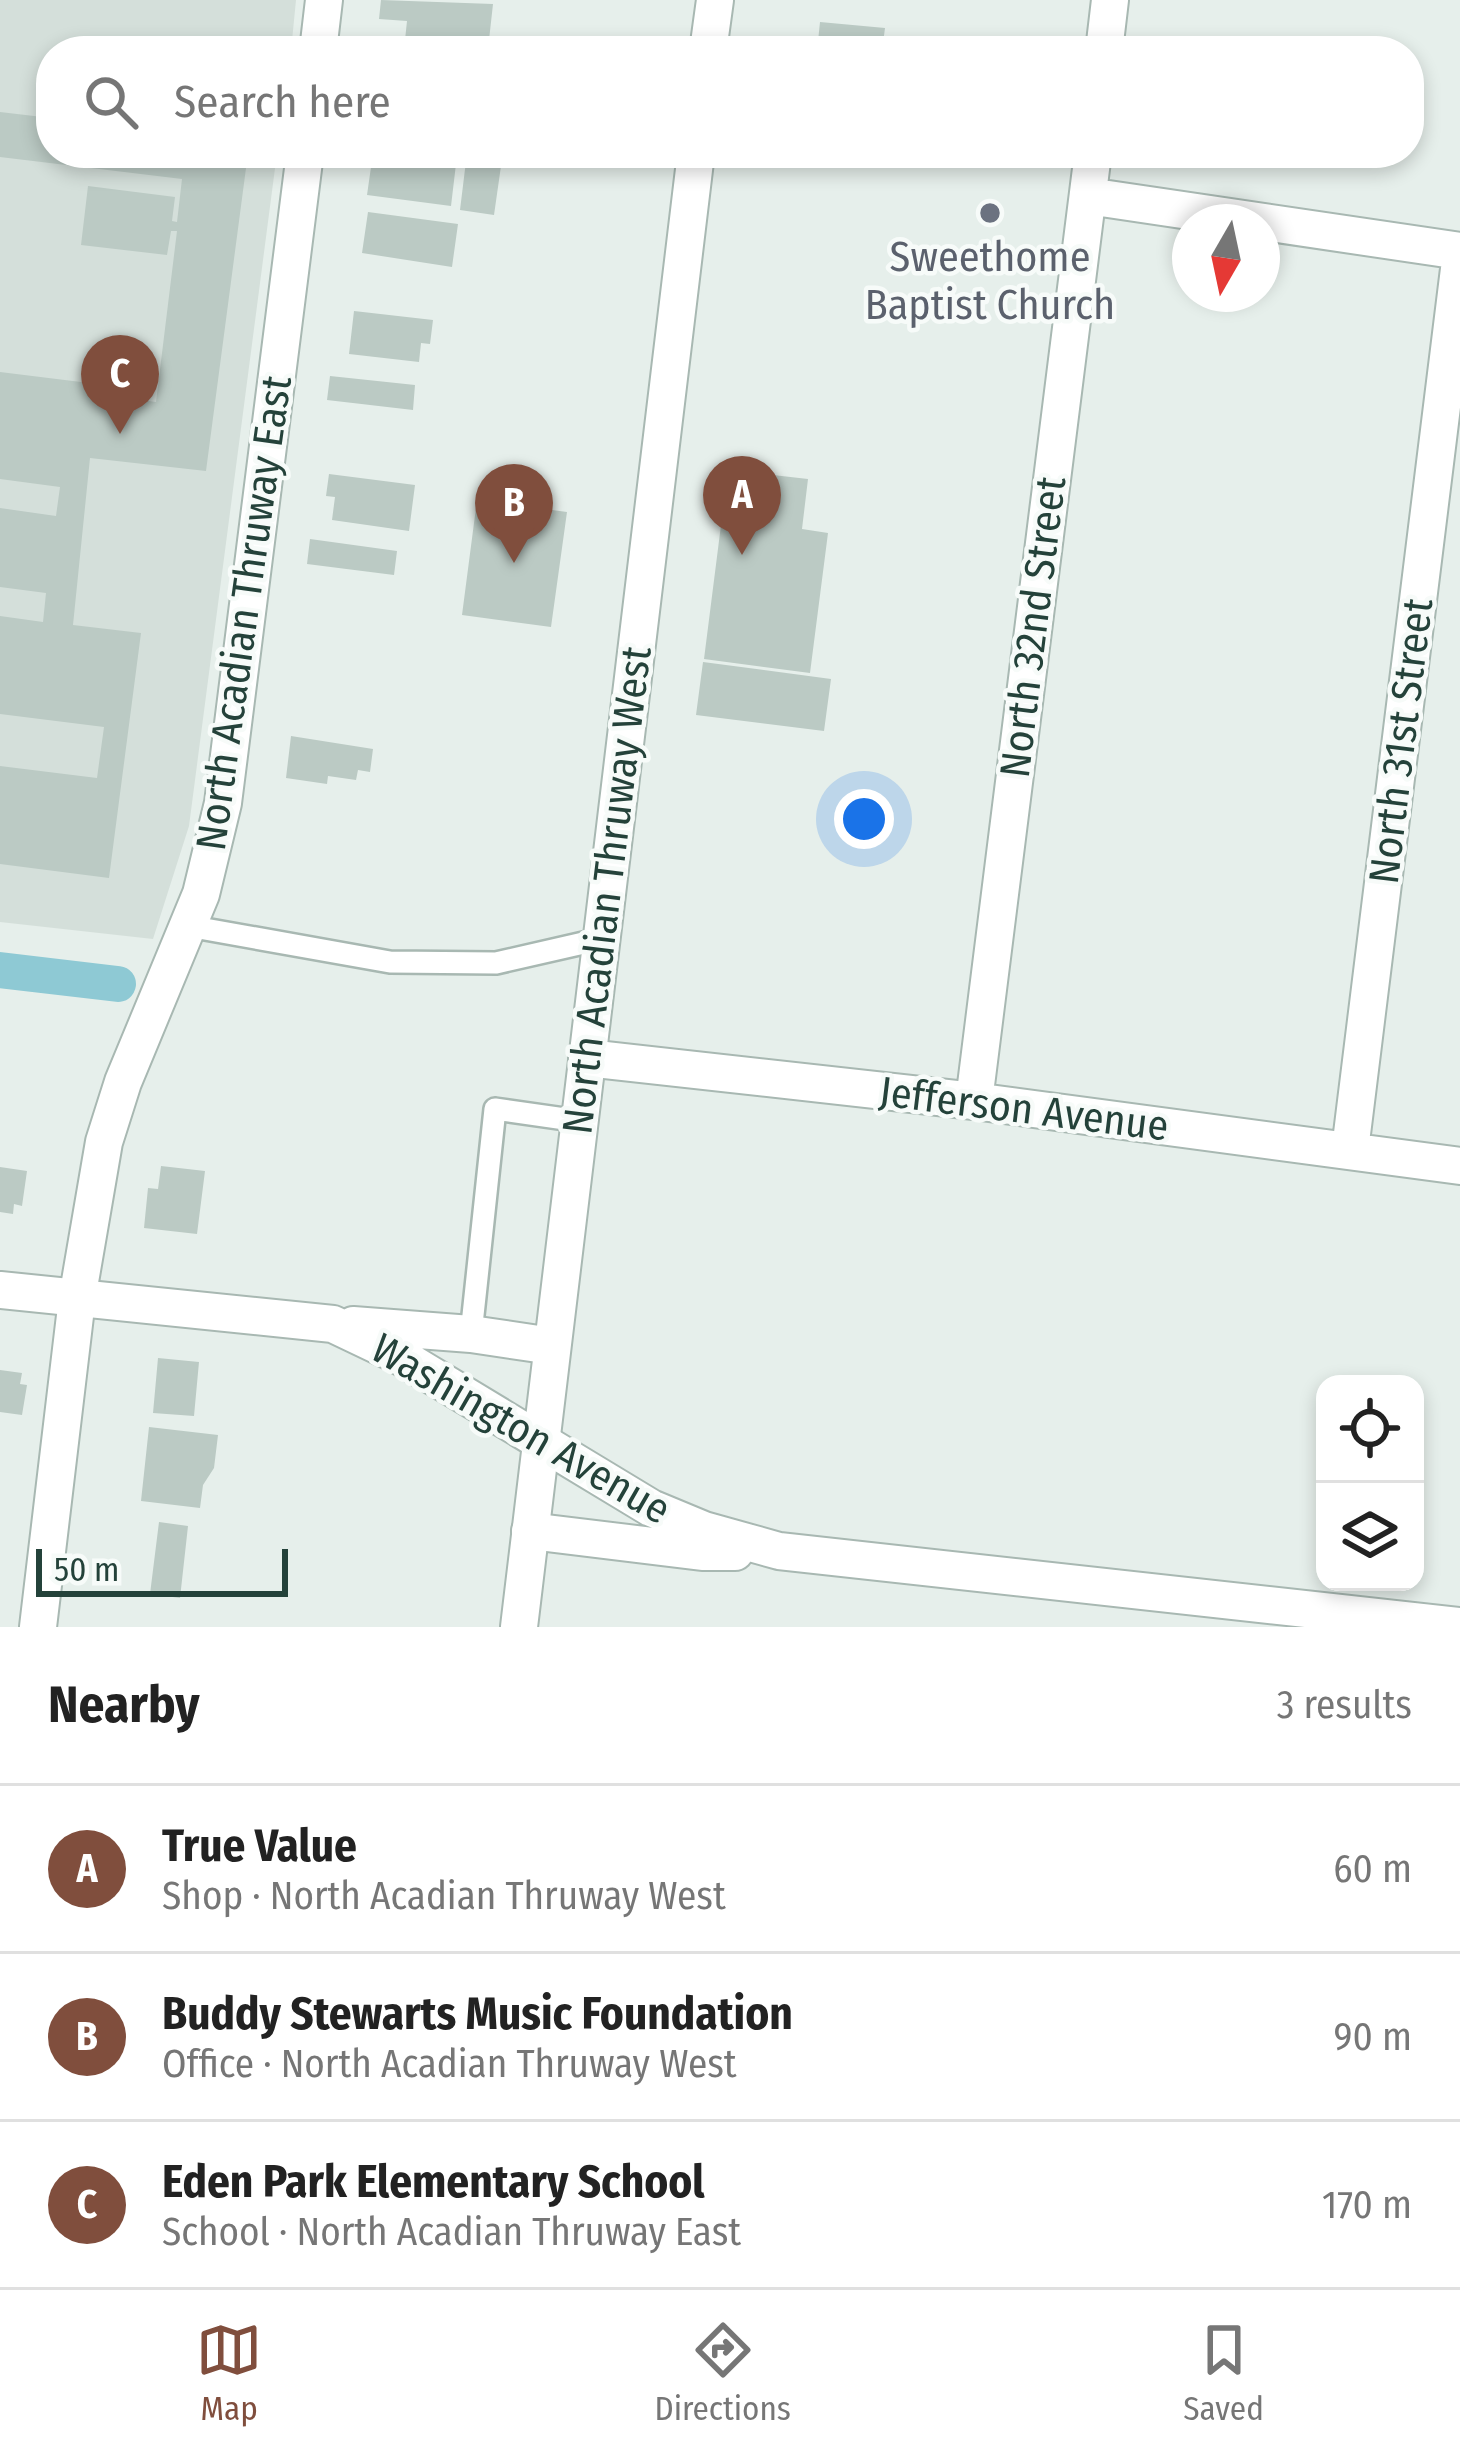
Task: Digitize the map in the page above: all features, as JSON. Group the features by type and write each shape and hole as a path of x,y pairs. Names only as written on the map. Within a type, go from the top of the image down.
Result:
{"street":[{"path":"319,36 324,0"},
{"path":"710,36 715,0"},
{"path":"1106,36 1110,0"},
{"name":"North Acadian Thruway East","path":"38,1627 77,1299 104,1142 212,856 229,767 303,168"},
{"name":"North Acadian Thruway West","path":"519,1627 694,168"},
{"name":"North 32nd Street","path":"974,1101 1091,168"},
{"path":"1088,196 1460,250"},
{"name":"North 31st Street","path":"1350,1150 1460,261"},
{"name":"Jefferson Avenue","path":"587,1058 974,1101 1460,1166"},
{"name":"Washington Avenue","path":"0,1290 471,1334 552,1346"},
{"name":"Washington Avenue","path":"333,1324 398,1355 652,1508 704,1530 779,1551"},
{"name":"Washington Avenue","path":"530,1532 702,1552 779,1551 1460,1627"}],"lane":[{"path":"188,926 390,962 496,963 601,939"},
{"path":"471,1334 495,1109 579,1121"}],"shaded area":[{"path":"0,0 296,0 292,36 36,36 36,168 275,168 189,826 153,939 0,922"}],"building":[{"path":"381,0 493,4 489,36 405,36 407,21 379,19"},
{"path":"820,22 885,28 884,36 819,36"},
{"path":"0,112 36,116 36,161 0,157"},
{"path":"91,168 246,168 206,471 90,458 73,625 141,633 109,878 0,864 0,766 97,778 104,727 0,714 0,616 43,622 46,593 0,587 0,508 56,516 60,487 0,479 0,372 89,383 88,393 156,402 177,231 171,231 167,255 81,245 88,186 175,197 172,221 177,222 182,179"},
{"path":"371,168 456,168 451,206 367,195"},
{"path":"465,168 501,168 494,215 460,210"},
{"path":"368,212 458,224 452,267 362,253"},
{"path":"354,311 433,320 430,344 421,343 419,362 349,354"},
{"path":"330,376 415,385 413,410 327,400"},
{"path":"728,470 808,479 802,529 828,533 810,673 704,659"},
{"path":"329,474 415,485 409,531 332,520 335,497 326,496"},
{"path":"477,500 567,512 551,627 462,615"},
{"path":"310,539 397,551 394,575 307,564"},
{"path":"703,662 831,679 824,731 696,715"},
{"path":"291,736 373,749 370,772 358,770 356,780 328,776 327,784 286,778"},
{"path":"161,1166 205,1171 197,1234 144,1228 148,1188 158,1189"},
{"path":"0,1167 27,1171 22,1206 14,1204 13,1214 0,1212"},
{"path":"158,1358 199,1362 194,1416 153,1413"},
{"path":"0,1370 22,1373 20,1384 27,1385 22,1415 0,1412"},
{"path":"149,1427 218,1435 214,1468 203,1485 200,1508 141,1501"},
{"path":"159,1522 188,1526 180,1598 150,1594"}],"waterway":[{"path":"0,970 118,984"}],"place":[{"name":"Sweethome Baptist Church","path":"990,213"},
{"name":"Eden Park Elementary School","path":"120,434"},
{"name":"True Value","path":"742,555"},
{"name":"Buddy Stewarts Music Foundation","path":"514,563"}]}
